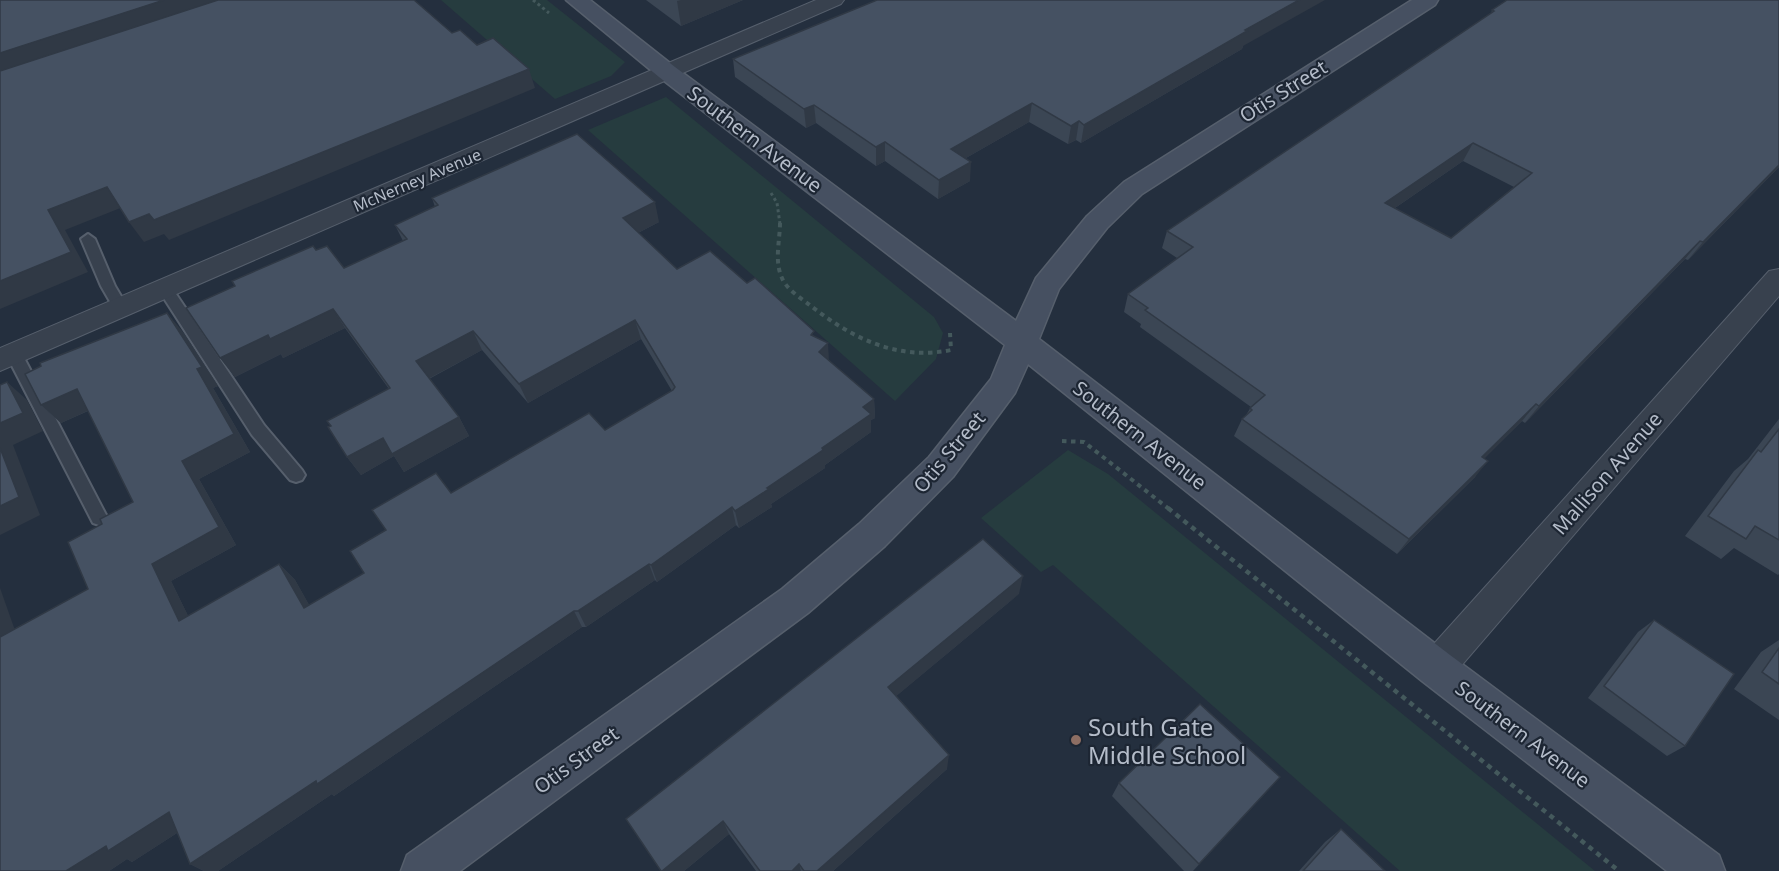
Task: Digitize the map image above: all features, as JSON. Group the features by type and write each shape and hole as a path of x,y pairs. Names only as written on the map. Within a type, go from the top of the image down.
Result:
{"main road":[{"name":"Southern Avenue","path":"577,0 667,72 1022,343 1436,668 1703,871"},
{"name":"Otis Street","path":"423,871 795,601 872,535 948,458 1004,385 1046,285 1097,222 1133,188 1427,0"}],"street":[{"name":"McNerney Avenue","path":"7,357 834,0"},
{"name":"Mallison Avenue","path":"1436,668 1779,278"}],"lane":[{"path":"88,239 108,286 121,308"},
{"path":"165,289 258,430 296,475"},
{"path":"7,357 99,518"}],"path":[{"path":"771,193 778,202 782,219 777,262 781,277 796,294 842,331 865,344 886,349 940,353 951,350 950,333"},
{"path":"1062,441 1084,442 1107,459 1619,871"}],"green space":[{"path":"441,0 547,0 625,62 611,76 555,99"},
{"path":"666,97 934,317 943,333 936,359 895,401 588,130"},
{"path":"1068,450 1108,474 1595,871 1400,871 1053,565 1041,572 981,518"}],"building":[{"path":"0,0 164,0 0,53"},
{"path":"218,0 414,0 452,33 460,30 477,45 493,38 529,69 154,220 149,214 129,222 107,187 48,210 71,252 0,281 0,71"},
{"path":"877,0 1299,0 1084,125 1079,121 1071,126 1032,103 951,149 971,162 939,180 885,142 876,147 814,105 804,109 733,59"},
{"path":"1507,0 1779,0 1779,165 1703,242 1700,241 1539,406 1536,404 1482,457 1488,461 1409,539 1242,419 1252,410 1250,408 1265,395 1145,310 1148,308 1128,294 1193,247 1167,231 1494,11 1492,10","holes":["1473,143 1532,173 1451,238 1385,203"]},
{"path":"577,134 655,202 623,218 677,269 710,251 747,283 755,278 814,331 811,335 828,343 819,352 874,399 863,407 871,414 767,488 769,489 735,511 732,507 651,565 649,564 578,611 574,611 317,784 316,781 190,864 169,812 108,851 106,846 66,871 0,871 0,637 88,589 68,542 102,524 100,519 133,502 77,389 41,405 25,374 41,366 40,363 167,313 202,367 197,369 234,434 182,461 219,527 152,564 179,621 279,564 304,608 364,573 350,551 386,530 372,510 436,473 451,493 589,413 605,430 675,387 635,320 519,384 473,331 416,361 459,417 392,454 383,438 347,457 328,427 331,426 327,421 390,388 333,309 270,339 268,335 220,358 186,308 235,286 232,281 313,246 316,250 327,246 344,268 407,239 395,225 438,205 432,198"},
{"path":"7,382 23,413 0,423 0,385"},
{"path":"1779,429 1779,540 1755,526 1746,539 1708,516 1758,450 1761,452"},
{"path":"0,448 19,497 0,506"},
{"path":"983,539 1023,576 888,687 949,755 817,871 804,871 799,864 792,871 760,871 723,821 661,871 626,819"},
{"path":"1654,620 1734,674 1685,746 1604,686"},
{"path":"1779,648 1779,684 1762,672"},
{"path":"1200,704 1280,777 1199,864 1119,783"},
{"path":"1341,829 1385,871 1303,871"}],"place":[{"name":"South Gate Middle School","path":"1076,740"}]}
